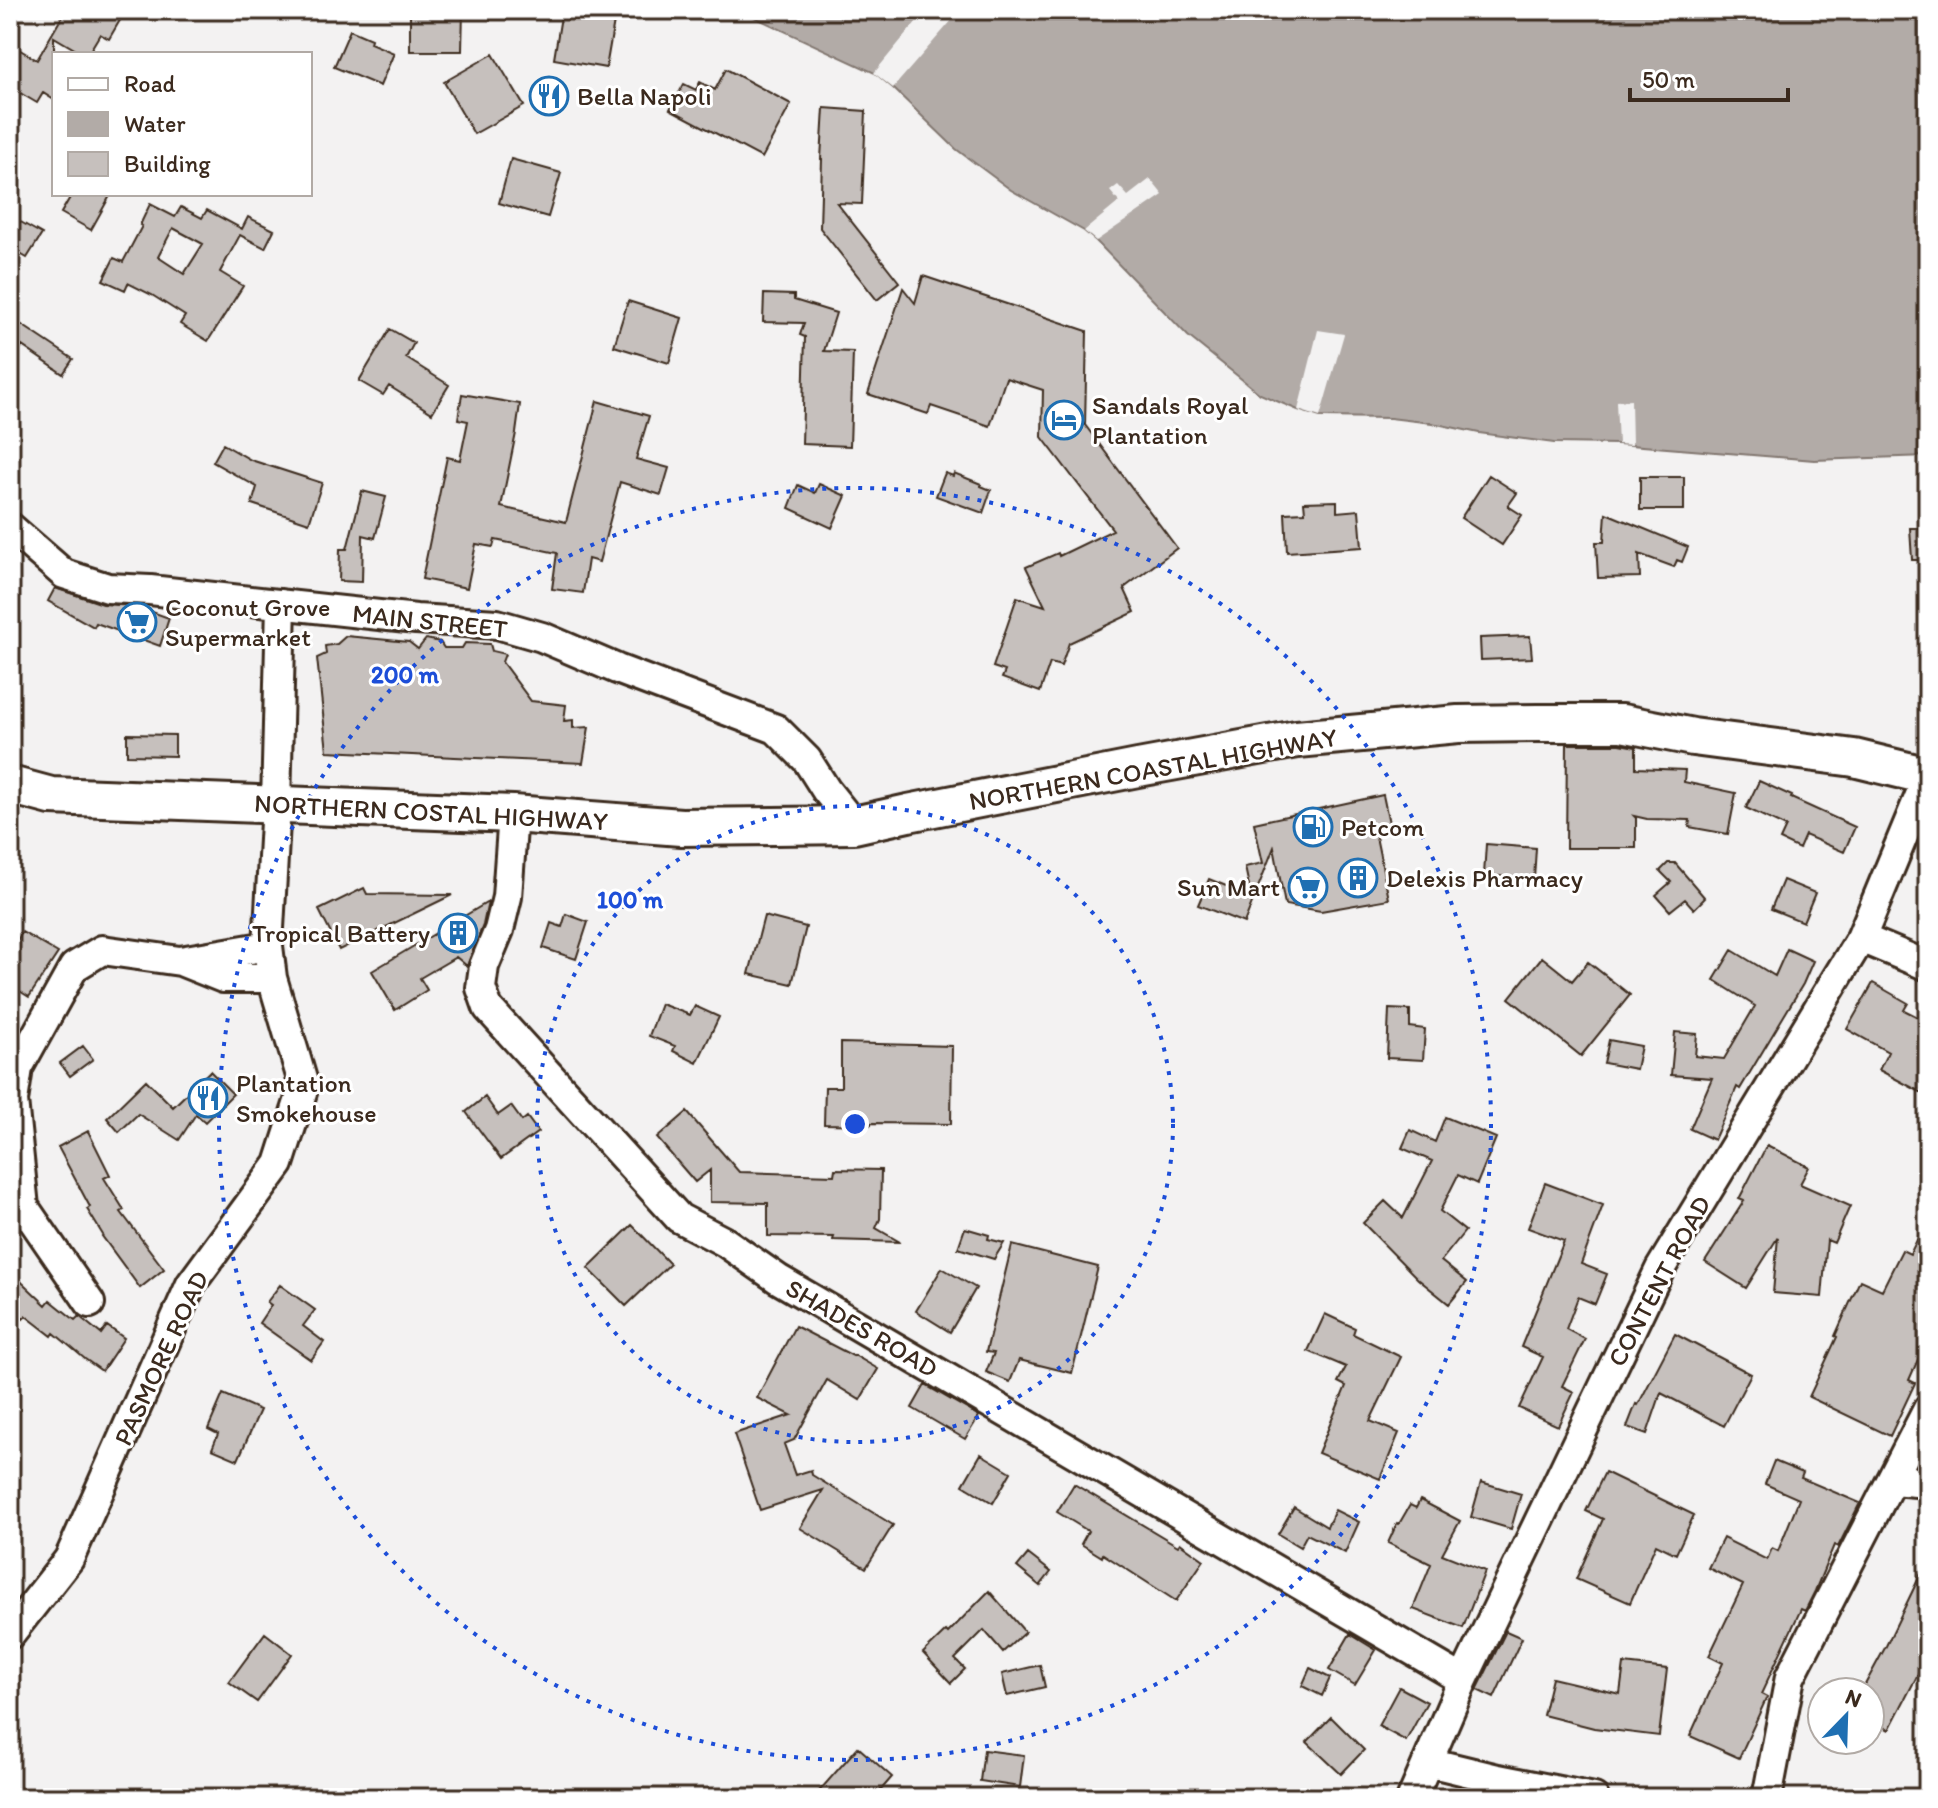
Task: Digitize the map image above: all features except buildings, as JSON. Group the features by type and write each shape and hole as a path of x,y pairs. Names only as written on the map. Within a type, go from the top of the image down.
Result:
{"main road":[{"name":"NORTHERN COASTAL HIGHWAY","path":"854,825 1297,739 1458,724 1622,723 1693,737 1854,758 1928,776"},
{"name":"NORTHERN COSTAL HIGHWAY","path":"10,785 51,796 513,814 681,827 854,825"}],"street":[{"name":"MAIN STREET","path":"10,527 64,574 108,588 416,619 497,624 542,637 776,729 807,760 854,825"},
{"name":"PASMORE ROAD","path":"10,1634 69,1559 191,1284 279,1164 304,1086 272,978 268,946 276,804 281,604"},
{"name":"CONTENT ROAD","path":"1412,1798 1463,1680 1660,1269 1861,938 1928,776"},
{"name":"SHADES ROAD","path":"513,814 507,897 499,930 484,966 481,988 488,1008 679,1218 725,1242 778,1279 1463,1680"},
{"path":"1861,938 1928,966"},
{"path":"180,961 268,946"},
{"path":"90,1303 24,1207 13,1101 18,1068 74,967 102,950 180,961 223,978 272,978"},
{"path":"1767,1798 1790,1677 1928,1409"},
{"path":"1892,1480 1928,1483"},
{"path":"1428,1762 1594,1798"}],"water":[{"path":"739,10 1928,10 1928,456 1814,460 1618,444 1554,443 1432,423 1390,418 1320,417 1298,410 1260,394 1188,336 1096,241 1084,231 1011,190 956,149 875,73"}],"pier":[{"path":"926,10 960,11 893,88 874,73"},
{"path":"1150,179 1163,195 1096,241 1084,231 1119,202 1110,191 1118,185 1128,196"},
{"path":"1318,330 1344,334 1320,417 1298,410"},
{"path":"1631,400 1632,445 1618,444 1616,401"}],"place":[{"name":"Bella Napoli","path":"549,96"},
{"name":"Sandals Royal Plantation","path":"1064,420"},
{"name":"Coconut Grove Supermarket","path":"137,622"},
{"name":"Petcom","path":"1313,827"},
{"name":"Delexis Pharmacy","path":"1358,878"},
{"name":"Sun Mart","path":"1308,887"},
{"name":"Tropical Battery","path":"458,933"},
{"name":"Plantation Smokehouse","path":"208,1098"}]}
